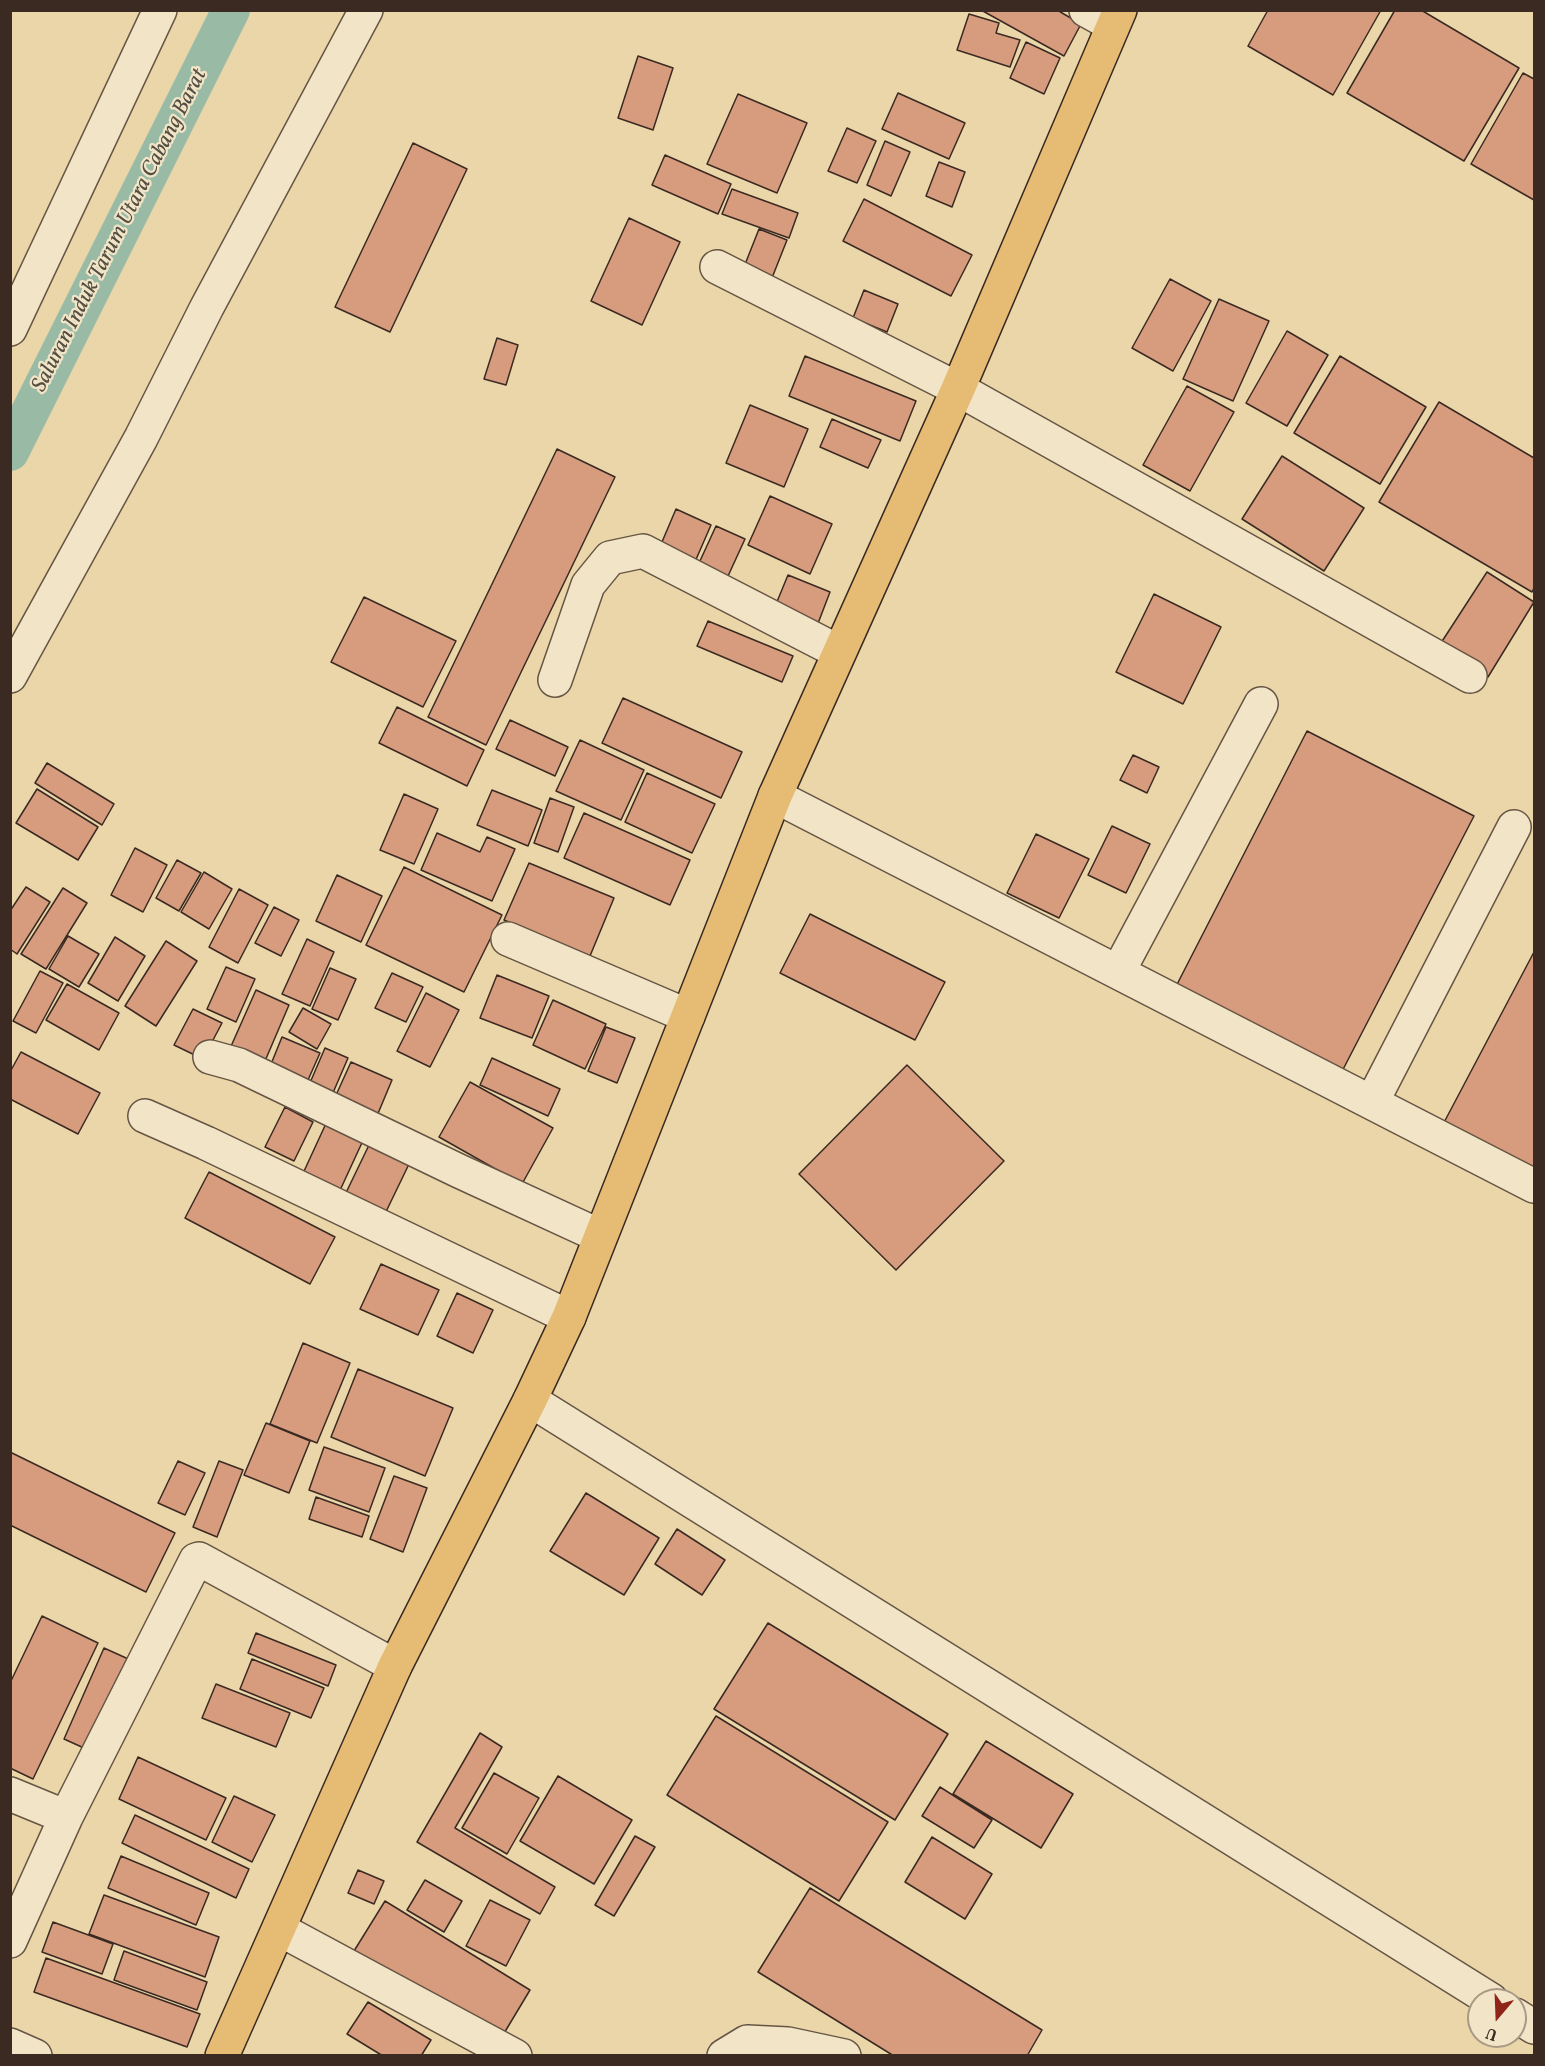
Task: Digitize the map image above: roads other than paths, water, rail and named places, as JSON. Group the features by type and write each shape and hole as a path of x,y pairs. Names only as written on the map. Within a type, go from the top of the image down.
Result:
{"main road":[{"path":"222,2055 395,1666 530,1400 569,1317 775,796 958,389 1106,15"}],"street":[{"path":"10,329 160,10"},
{"path":"10,676 141,438 207,307 366,10"},
{"path":"717,267 958,389 1470,676"},
{"path":"555,681 588,585 610,558 643,551 839,652"},
{"path":"1118,972 1262,704"},
{"path":"775,796 1534,1186"},
{"path":"1372,1102 1514,827"},
{"path":"508,939 688,1016"},
{"path":"210,1057 239,1065 600,1236"},
{"path":"145,1116 569,1317"},
{"path":"530,1400 1472,1988"},
{"path":"10,1941 66,1817 196,1560 206,1563 395,1666"},
{"path":"10,1794 66,1817"},
{"path":"279,1929 515,2055"},
{"path":"724,2055 747,2042 788,2044 844,2055"},
{"path":"10,2045 35,2055"}],"waterway":[{"name":"Saluran Induk Tarum Utara Cabang Barat","path":"10,452 231,10"}]}
